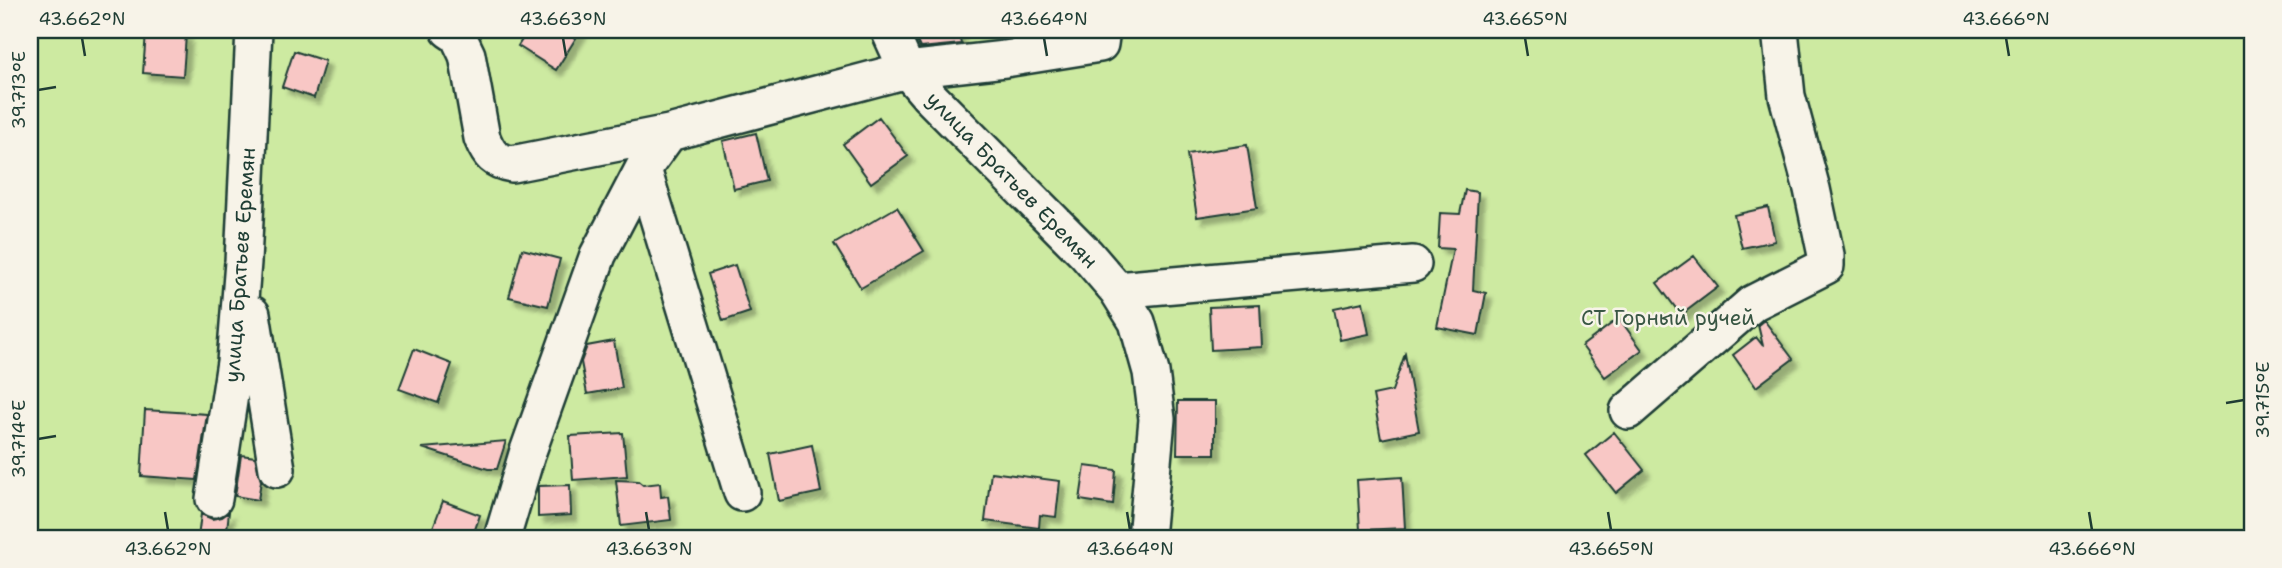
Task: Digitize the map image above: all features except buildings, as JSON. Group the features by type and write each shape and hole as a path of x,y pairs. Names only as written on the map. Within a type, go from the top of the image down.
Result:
{"street":[{"name":"улица Братьев Еремян","path":"214,499 235,362 243,262 254,30"},
{"path":"449,30 458,36 467,55 482,138 487,151 499,162 512,164 669,132 906,70 1005,60 1132,30"},
{"name":"улица Братьев Еремян","path":"889,30 906,70 1086,254 1118,290 1137,322 1151,372 1157,419 1146,538"},
{"path":"1628,411 1753,303 1826,266 1812,189 1787,96 1780,30"},
{"path":"502,538 527,454 598,255 643,169 669,132"},
{"path":"643,169 742,493"},
{"path":"243,262 276,468"},
{"path":"1118,290 1413,264"}],"green space":[{"name":"СТ Горный ручей","path":"30,30 2252,30 2252,538 30,538"}]}
